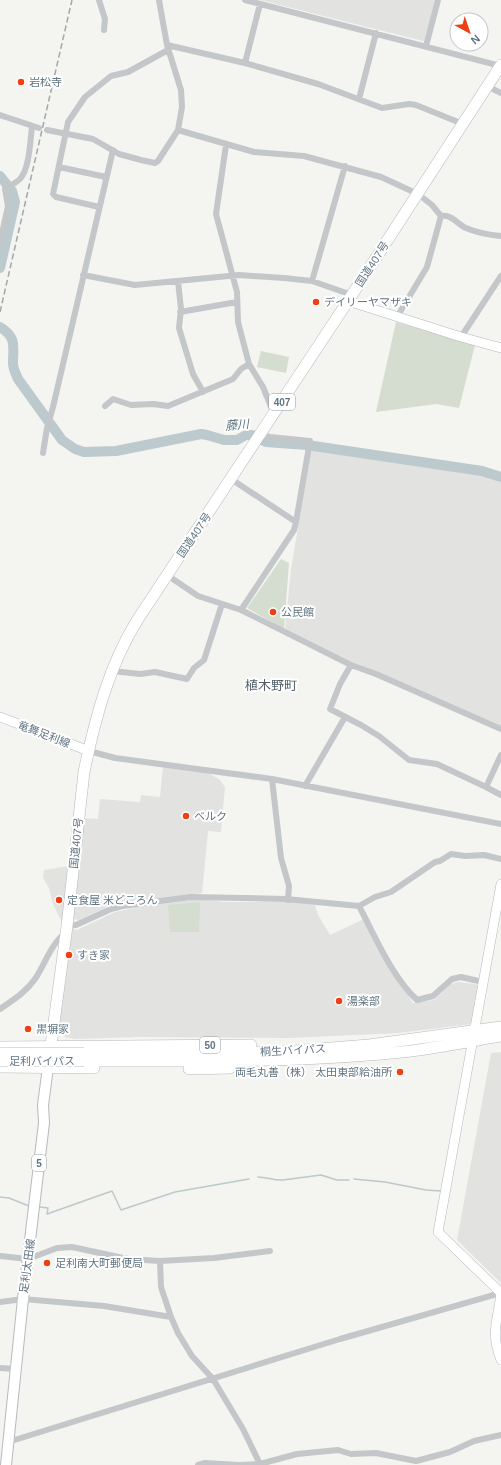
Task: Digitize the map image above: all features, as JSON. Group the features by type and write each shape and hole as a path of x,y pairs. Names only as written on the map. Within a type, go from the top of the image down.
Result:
{"highway":[{"name":"国道407号","path":"48,1067 66,929 82,787 89,751 112,671 129,634 501,66"},
{"name":"桐生バイパス","path":"84,1057 282,1060 357,1055 412,1051 473,1037 501,1027"},
{"name":"桐生バイパス","path":"84,1057 282,1052 501,1036"},
{"name":"50","path":"0,1047 369,1045"},
{"name":"足利バイパス","path":"0,1053 84,1057"},
{"name":"50","path":"0,1067 212,1069 330,1062 357,1055"},
{"name":"足利バイパス","path":"0,1061 84,1057"}],"main road":[{"name":"足利太田線","path":"6,1465 15,1369 44,1123 43,1105 48,1067"}],"street":[{"path":"99,0 105,19 104,30"},
{"path":"47,130 93,139 119,154 155,163 158,161 178,130 182,107 181,90 167,47 158,0"},
{"path":"249,0 501,66"},
{"path":"426,46 438,0"},
{"path":"245,63 260,4"},
{"path":"359,98 376,33"},
{"path":"100,207 56,197 53,194 68,122 85,97 110,76 128,72 167,47 245,63 332,88 382,108 409,104 416,105 463,124"},
{"path":"487,86 501,93"},
{"path":"0,115 32,127 39,128"},
{"path":"0,243 8,206 2,189 17,182 22,177 28,155 32,127"},
{"path":"178,130 254,152 304,156 380,176 418,194 432,205 441,216"},
{"path":"226,145 216,214 237,292 236,302 238,322 249,364 263,387 274,414"},
{"path":"43,452 46,428 53,407 113,150"},
{"path":"312,281 345,166"},
{"path":"59,167 106,177"},
{"path":"441,216 445,215 466,228 487,235 501,236"},
{"path":"397,317 427,267 441,216"},
{"path":"83,275 135,285 239,275 312,281 327,285 350,298 397,317 501,348"},
{"path":"461,337 501,276"},
{"path":"178,281 180,312 178,325 180,335 193,374 203,392"},
{"path":"180,312 236,302"},
{"path":"105,406 113,399 131,405 152,404 168,406 233,379 249,364"},
{"path":"241,610 294,530 310,441 270,437 261,434"},
{"path":"231,478 296,522"},
{"path":"167,575 198,596 241,610 351,665 376,674 501,729"},
{"path":"112,671 140,674 156,672 187,679 194,668 204,660 222,604"},
{"path":"351,665 340,684 330,709 379,736 409,760 437,764 501,795"},
{"name":"竜舞足利線","path":"0,716 89,751"},
{"path":"305,786 345,717"},
{"path":"89,751 115,758 272,779 501,824"},
{"path":"486,787 501,755"},
{"path":"272,779 281,858 289,886 288,900"},
{"path":"0,1009 28,988 66,929 110,909 152,901 205,896 288,900 359,906 375,896 391,892 435,862 440,861 451,854 465,856 484,855 501,859"},
{"path":"501,884 498,921 483,982 438,1232 501,1293"},
{"path":"359,906 400,980 417,1000 433,996 452,979 461,977 483,982"},
{"path":"0,1256 28,1259 57,1248 72,1247 128,1258 160,1261 214,1258 270,1251"},
{"path":"160,1261 160,1286 178,1333 192,1356 213,1379 243,1429 260,1464"},
{"path":"501,1293 495,1331 497,1350 501,1360"},
{"path":"8,1442 340,1340 501,1293"},
{"path":"0,1302 23,1298 104,1306 171,1317"},
{"path":"0,1368 15,1369"},
{"path":"198,1465 205,1463 240,1465 260,1464 297,1454 338,1450 351,1454 376,1453 416,1461 450,1452 474,1440 501,1435"}],"shaded area":[{"path":"260,0 435,0 425,40 423,41"},
{"path":"396,322 475,345 459,408 436,404 376,412"},
{"path":"261,351 289,357 286,373 257,367"},
{"path":"311,449 479,474 501,481 501,726 352,662 285,629 291,569"},
{"path":"281,559 289,563 284,629 247,608"},
{"path":"163,767 205,771 220,780 225,787 221,832 208,831 202,893 109,906 79,920 72,919 82,818 98,819 100,799 140,802 141,795 160,797"},
{"path":"69,866 62,922 53,904 49,888 43,878 44,870"},
{"path":"199,899 225,902 298,902 315,905 318,915 330,935 364,919 413,1003 434,1000 451,984 458,982 476,984 479,988 472,1024 398,1033 290,1038 139,1037 75,1039 65,1037 58,1028 71,929 77,930 115,912 137,907"},
{"path":"200,902 199,932 170,932 168,905"},
{"path":"501,1052 501,1283 457,1240 491,1053"}],"waterway":[{"name":"藤川","path":"0,176 12,191 15,202 0,268"},
{"name":"藤川","path":"0,327 12,339 13,365 18,379 62,440 75,449 84,452 116,451 201,434 224,440 237,440 246,435 252,435 266,442 307,445 482,471 501,477"},
{"path":"258,1177 280,1180 321,1175 337,1180 349,1180"},
{"path":"40,1207 48,1208 47,1214 112,1191 121,1210 175,1192 249,1179"},
{"path":"354,1179 385,1182 426,1190 441,1191"},
{"path":"0,1197 9,1198 29,1206"}],"railway":[{"path":"0,312 72,0"}],"place":[{"name":"岩松寺","path":"21,82"},
{"name":"デイリーヤマザキ","path":"316,302"},
{"name":"公民館","path":"273,612"},
{"name":"ベルク","path":"186,816"},
{"name":"定食屋 米どころん","path":"59,900"},
{"name":"すき家","path":"69,955"},
{"name":"湯楽部","path":"339,1001"},
{"name":"黒塀家","path":"28,1029"},
{"name":"両毛丸善（株） 太田東部給油所","path":"400,1072"},
{"name":"足利南大町郵便局","path":"47,1263"}],"district":[{"name":"植木野町","path":"271,685"}]}
